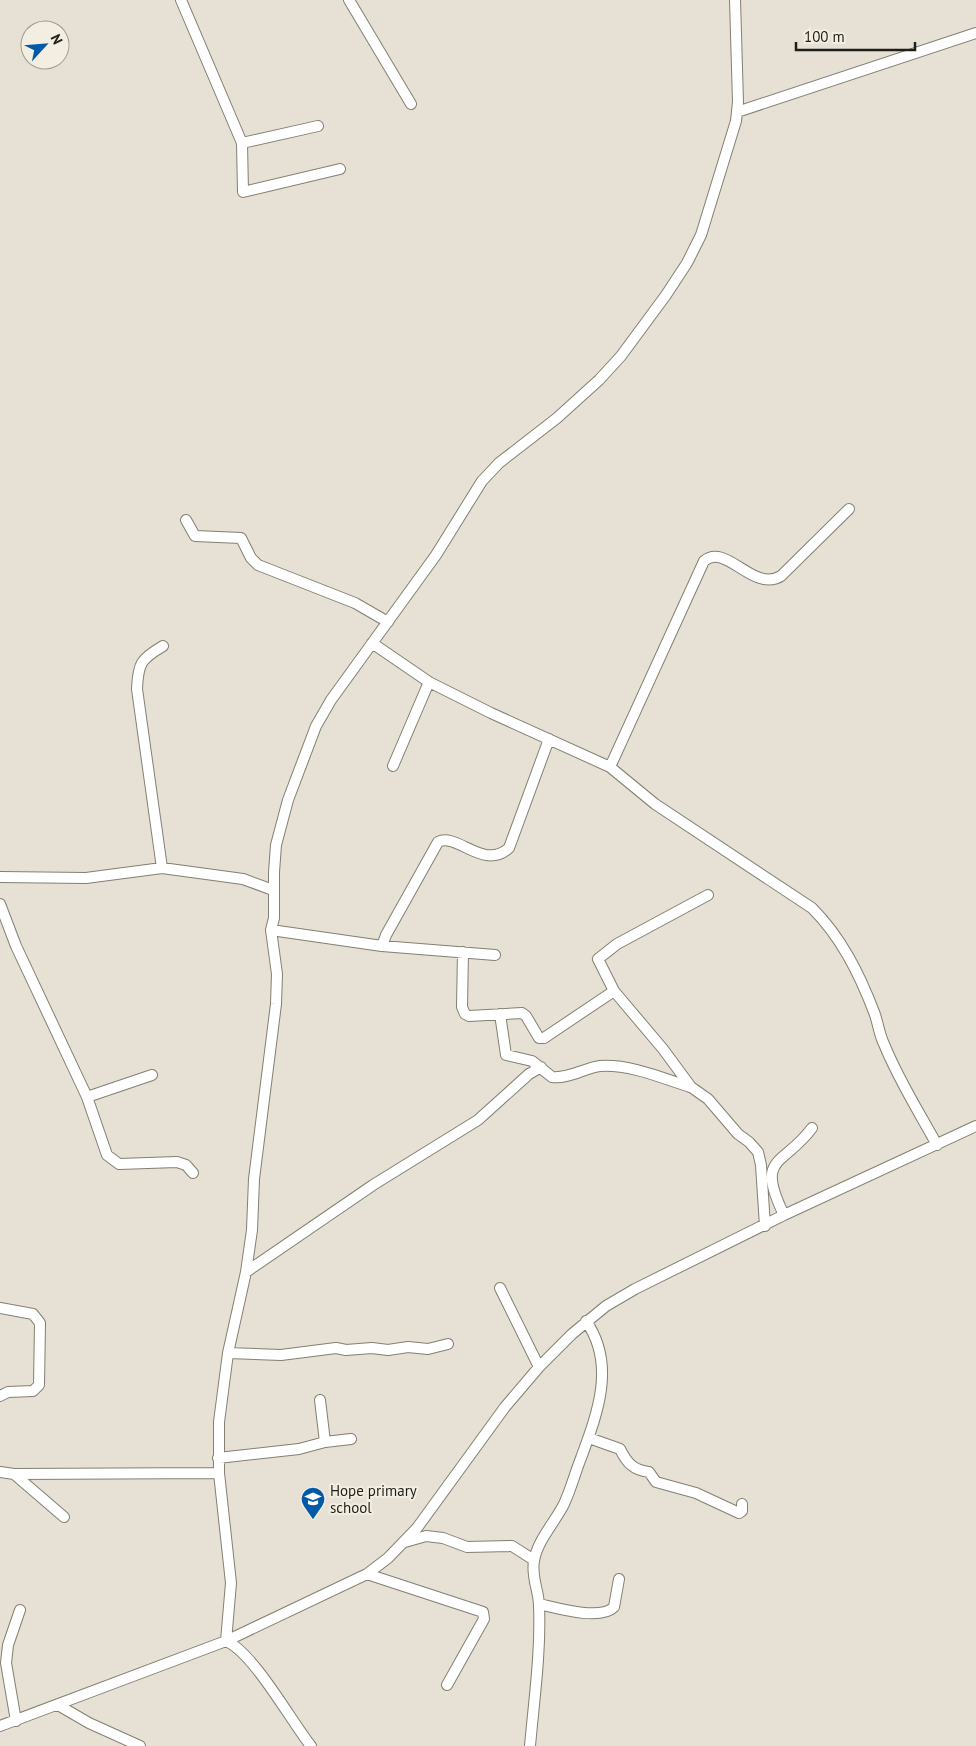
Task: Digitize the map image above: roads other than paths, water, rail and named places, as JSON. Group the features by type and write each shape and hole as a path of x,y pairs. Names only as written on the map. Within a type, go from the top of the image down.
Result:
{"street":[{"path":"181,0 242,142 244,192 340,169"},
{"path":"349,0 411,104"},
{"path":"226,1641 231,1583 218,1458 222,1389 246,1272 252,1230 254,1179 276,1004 277,974 271,930 274,918 273,890 276,845 281,824 316,726 331,700 436,554 482,481 499,463 557,418 599,380 620,356 666,295 687,263 701,235 730,142 737,112 735,0"},
{"path":"737,112 976,33"},
{"path":"242,142 318,126"},
{"path":"610,767 704,561 717,556 763,580 774,580 781,576 849,509"},
{"path":"186,520 195,536 241,538 251,558 258,565 355,603 388,622"},
{"path":"372,642 430,682 610,767 656,804 788,891 827,923 850,958 874,1012 884,1044 902,1083 937,1145"},
{"path":"162,868 137,688 138,673 142,660 163,646"},
{"path":"393,766 430,682"},
{"path":"382,946 390,927 438,842 446,840 487,856 496,856 509,848 549,739"},
{"path":"0,877 86,878 162,868 243,879 273,890"},
{"path":"691,1087 663,1049 614,991 598,959 617,944 708,895"},
{"path":"0,904 16,946 87,1097 107,1155 111,1160 119,1164 177,1162 186,1165 193,1173"},
{"path":"271,930 382,946 495,955"},
{"path":"463,952 462,1011 470,1016 517,1012 526,1016 538,1038 544,1038 614,991"},
{"path":"500,1014 506,1055 532,1061 549,1075 556,1077 598,1066 612,1066 650,1074 691,1087 708,1099 758,1152 762,1164 765,1226"},
{"path":"246,1272 373,1185 478,1120 530,1074 541,1068"},
{"path":"87,1097 152,1075"},
{"path":"0,1726 16,1722 226,1641 367,1574 404,1542 417,1528 505,1407 539,1367 586,1321 635,1289 784,1215 976,1126"},
{"path":"784,1215 771,1180 775,1164 804,1139 812,1128"},
{"path":"758,1152 780,1158"},
{"path":"500,1288 539,1367"},
{"path":"0,1308 33,1314 40,1323 39,1385 33,1391 8,1392 0,1396"},
{"path":"530,1746 539,1604 534,1582 534,1560 564,1504 588,1438 601,1392 603,1367 596,1336 586,1321"},
{"path":"228,1353 281,1355 336,1348 346,1350 372,1348 388,1350 408,1347 428,1349 448,1344"},
{"path":"320,1400 325,1442"},
{"path":"588,1438 620,1450 628,1464 649,1472 656,1482 696,1493 739,1513 742,1511 742,1504"},
{"path":"218,1458 299,1449 325,1442 351,1439"},
{"path":"0,1472 14,1474 219,1473"},
{"path":"14,1474 64,1516"},
{"path":"404,1542 426,1536 443,1538 467,1547 512,1546 534,1560"},
{"path":"367,1574 483,1612 484,1619 447,1685"},
{"path":"539,1604 577,1612 608,1612 614,1607 619,1579"},
{"path":"16,1722 6,1663 8,1645 20,1610"},
{"path":"226,1641 234,1644 246,1657 312,1746"},
{"path":"58,1705 89,1723 140,1746"}],"place":[{"name":"Hope primary school","path":"313,1520"}]}
